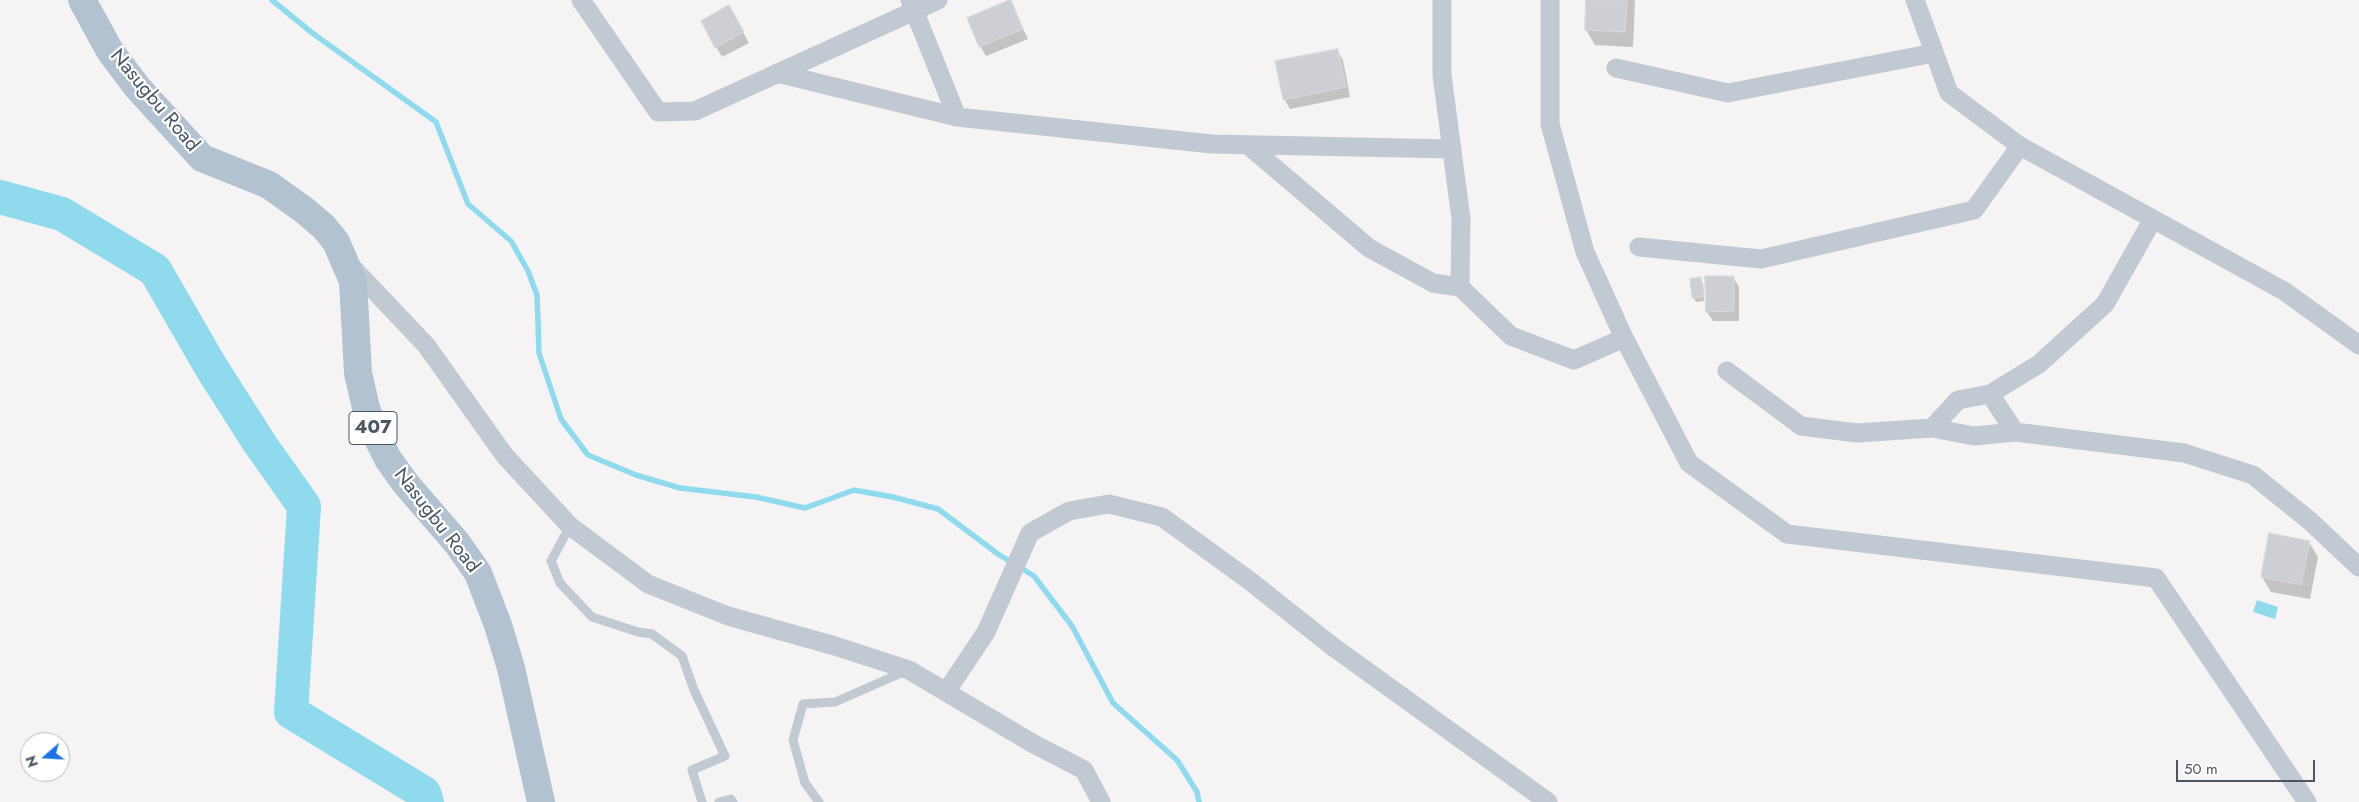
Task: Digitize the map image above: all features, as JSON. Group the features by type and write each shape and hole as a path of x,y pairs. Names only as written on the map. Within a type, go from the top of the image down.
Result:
{"main road":[{"name":"Nasugbu Road","path":"82,0 110,51 137,86 202,158 270,185 324,227 336,242 353,282 358,373 366,408 376,435 388,459 457,543 478,573 498,626 511,668 541,802"}],"street":[{"path":"581,0 658,112 695,111 777,73 913,5 938,0"},
{"path":"1442,0 1442,75 1461,219 1460,288"},
{"path":"1550,0 1550,124 1585,252 1624,338 1689,463 1787,534 2156,578 2307,802"},
{"path":"1915,0 1949,93 2020,146 2284,291 2359,345"},
{"path":"913,5 958,117"},
{"path":"1616,68 1728,93 1934,53"},
{"path":"777,73 958,117 1202,143 1249,146 1452,149"},
{"path":"1249,146 1369,248 1433,283 1460,288 1510,336 1574,360 1624,338"},
{"path":"1639,247 1761,259 1974,210 2020,146"},
{"path":"1932,428 1958,400 1990,394 2039,364 2105,304 2153,219"},
{"path":"345,260 426,345 505,456 570,526 648,584 728,616 835,646 909,670 1032,743 1084,770 1101,802"},
{"path":"1727,371 1801,426 1857,433 1932,428 1974,436 2015,432 2184,452 2253,475 2310,521 2359,567"},
{"path":"1990,394 2015,432"},
{"path":"946,692 986,632 1030,533 1069,511 1109,504 1162,517 1250,581 1332,646 1548,802"}],"lane":[{"path":"570,526 551,561 560,583 592,617 638,632 652,634 682,656 694,690 725,756 692,770 702,802"},
{"path":"819,802 805,783 793,740 804,704 835,702 909,670"},
{"path":"719,802 731,799 733,802"}],"water":[{"path":"2257,600 2278,607 2275,619 2253,612"}],"building":[{"path":"1011,0 1023,29 979,47 967,18"},
{"path":"1586,0 1627,0 1625,32 1585,30"},
{"path":"729,5 744,32 715,48 701,21"},
{"path":"1338,49 1346,87 1283,100 1275,61"},
{"path":"1705,276 1734,276 1734,311 1706,312"},
{"path":"1701,277 1702,297 1692,298 1690,279"},
{"path":"2269,533 2310,541 2301,585 2261,577"}],"waterway":[{"path":"272,0 311,32 436,122 468,204 511,241 528,271 537,295 539,353 561,419 588,455 636,475 680,488 756,497 805,508 854,490 893,497 938,509 998,554 1034,576 1072,626 1113,703 1177,760 1197,792 1199,802"},
{"path":"0,197 62,214 155,270 211,367 260,444 304,506 291,712 424,793 427,802"}]}
